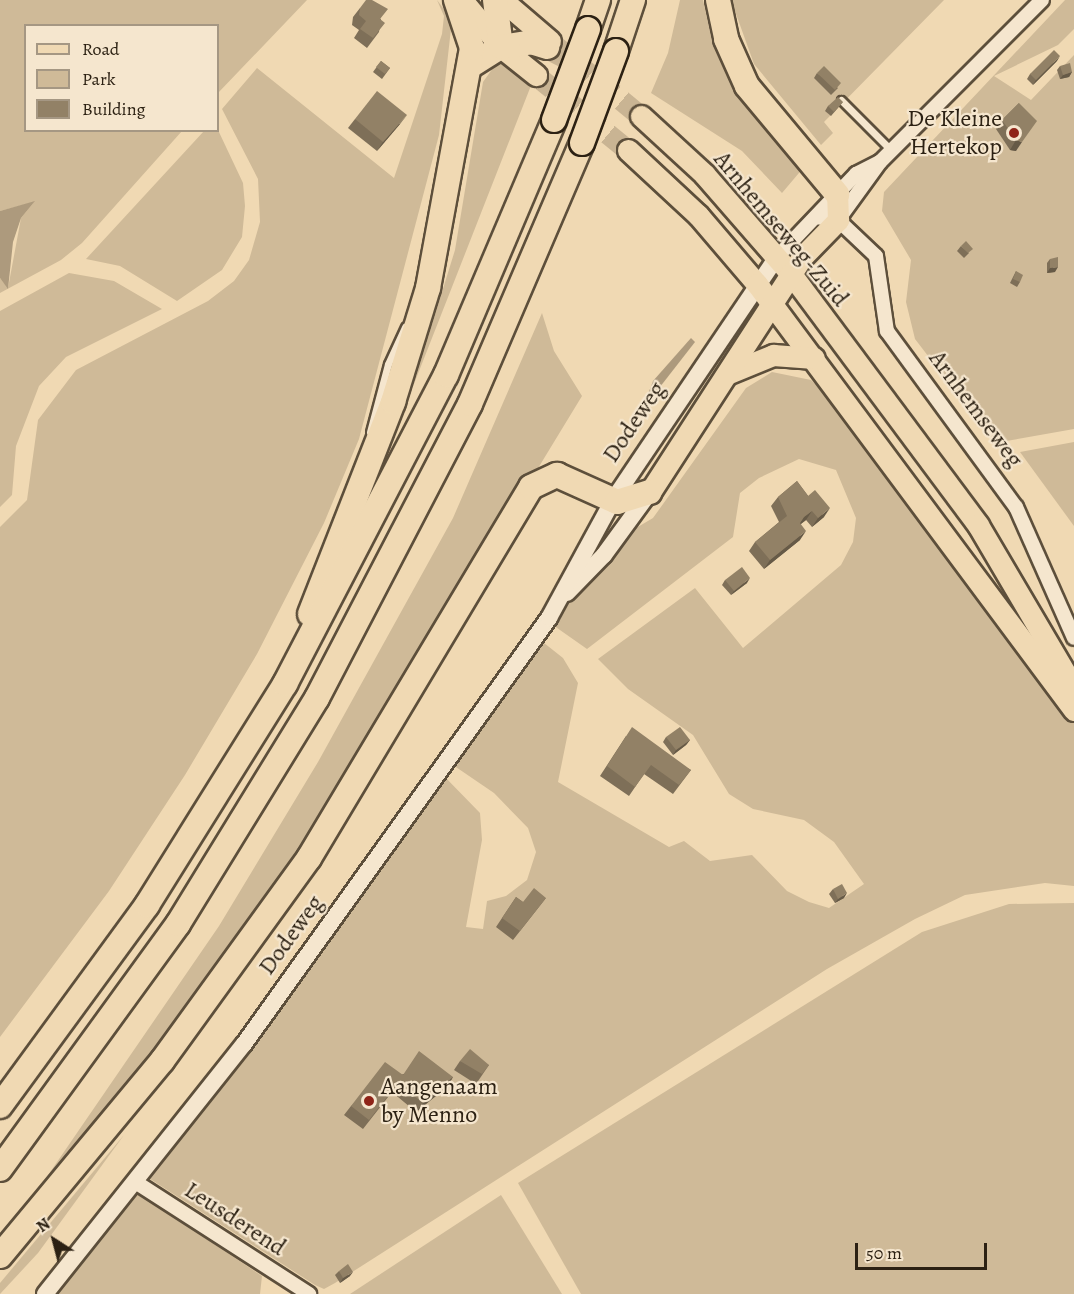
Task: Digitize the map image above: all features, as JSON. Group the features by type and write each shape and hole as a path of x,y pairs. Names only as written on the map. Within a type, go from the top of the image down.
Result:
{"highway":[{"path":"285,684 371,461 428,288 470,66 472,37 456,0"},
{"path":"495,0 501,47"},
{"path":"0,1106 147,905 285,684 446,375 554,120 598,0"},
{"path":"0,1169 178,924 317,698 470,404 582,143 633,0"},
{"path":"718,0 726,39 747,86 837,194"},
{"path":"470,66 501,47 531,42 548,44"},
{"path":"0,1256 162,1061 309,858 481,578 531,487 557,475 613,500 650,492"}],"main road":[{"path":"462,0 501,47 536,75"},
{"path":"502,0 548,44"},
{"name":"Arnhemseweg-Zuid","path":"641,116 704,174 791,274 978,525 1074,688"},
{"path":"628,150 698,215 757,284 828,376 1074,710"},
{"path":"837,194 838,220"},
{"name":"Dodeweg","path":"650,492 791,274 838,220"},
{"path":"728,373 773,355 814,358"}],"street":[{"path":"816,217 838,220 891,150 1042,0"},
{"path":"777,257 837,194 880,162"},
{"name":"Arnhemseweg","path":"838,220 876,255 887,331 1016,507 1074,638"},
{"name":"Dodeweg","path":"565,595 613,500 777,257"},
{"name":"Dodeweg","path":"45,1294 137,1183 244,1044 565,595 604,555 650,492"},
{"name":"Leusderend","path":"137,1183 309,1294"}],"lane":[{"path":"843,102 891,150"}],"green space":[{"path":"0,0 307,0 219,92 219,24 24,24 24,132 181,132 82,243 61,260 0,293 0,278 8,288 21,218 34,202 0,211"},
{"path":"437,0 452,20 439,135 359,439 324,523 257,654 185,775 109,891 0,1037 0,527 27,500 38,420 76,370 208,301 234,281 249,260 260,222 258,179 222,109 257,68 394,178 442,34 444,16"},
{"path":"680,0 703,0 713,45 727,76 804,167 782,193 742,151 651,93 668,53"},
{"path":"731,0 944,0 824,122 833,133 821,145 754,64"},
{"path":"1065,0 1074,0 1074,29 1058,45 994,76 1031,100 1074,55 1074,429 995,443 915,339 906,302 911,260 882,211 884,192"},
{"path":"498,61 508,61 532,83 412,389 455,250 483,82"},
{"path":"203,132 219,132 243,183 245,206 242,237 222,270 177,301 120,266 86,259"},
{"path":"69,273 114,281 162,309 66,357 39,386 16,446 12,495 0,507 0,311"},
{"path":"542,313 554,351 582,396 294,869 83,1145 33,1197 219,926 318,762 453,518"},
{"path":"772,372 811,380 827,395 1074,717 1074,886 1045,883 965,895 915,919 827,969 335,1283 324,1289 315,1285 147,1177 442,774 480,813 482,840 466,927 483,929 487,901 506,896 527,880 536,852 528,828 494,793 450,763 539,639 563,658 578,683 558,782 669,847 684,841 710,861 752,855 787,891 809,902 829,908 864,884 834,842 804,820 753,809 729,794 693,735 628,689 598,659 695,588 743,648 841,565 853,542 856,518 836,470 799,459 759,478 740,493 733,537 587,649 550,623 631,531 653,518 746,388"},
{"path":"1074,442 1074,526 1020,452"},
{"path":"1074,903 1074,1294 581,1294 518,1183 922,932 1009,904"},
{"path":"124,1135 38,1253 0,1294 0,1283"},
{"path":"136,1192 262,1276 260,1294 58,1294"},
{"path":"501,1195 562,1294 350,1294"}],"shaded area":[{"path":"35,201 21,218 13,242 8,289 0,278 0,211"},
{"path":"691,338 695,342 642,410 653,381"}],"building":[{"path":"366,0 372,0 388,9 380,19 385,23 373,38 360,29 366,21 359,15 360,8"},
{"path":"1054,50 1060,56 1036,80 1030,74"},
{"path":"381,61 390,68 385,74 376,67"},
{"path":"1070,63 1072,72 1063,75 1060,66"},
{"path":"824,66 841,83 835,90 817,73"},
{"path":"377,91 407,115 383,142 355,119"},
{"path":"838,97 843,102 834,112 828,106"},
{"path":"1019,103 1037,121 1022,142 1016,140 1002,120"},
{"path":"966,241 973,249 968,253 961,246"},
{"path":"1058,257 1058,267 1050,268 1050,259"},
{"path":"1016,271 1023,275 1020,282 1013,279"},
{"path":"797,481 808,496 815,490 830,508 818,518 812,511 804,517 800,523 806,531 770,560 755,542 787,516 778,497"},
{"path":"742,567 750,578 734,591 725,580"},
{"path":"632,727 691,770 679,785 651,765 635,787 607,766"},
{"path":"680,727 690,740 676,750 666,737"},
{"path":"842,884 847,893 838,899 833,889"},
{"path":"534,888 546,898 520,931 502,918 516,897 523,902"},
{"path":"470,1049 489,1065 482,1074 460,1061"},
{"path":"419,1051 453,1077 423,1103 398,1083 369,1120 351,1106 385,1062 403,1075"},
{"path":"348,1264 353,1272 343,1278 339,1271"}],"tunnel":[{"path":"550,41 641,116"},
{"path":"547,47 574,61"},
{"path":"536,75 628,150"}],"place":[{"name":"De Kleine Hertekop","path":"1014,133"},
{"name":"Aangenaam by Menno","path":"369,1101"}]}
